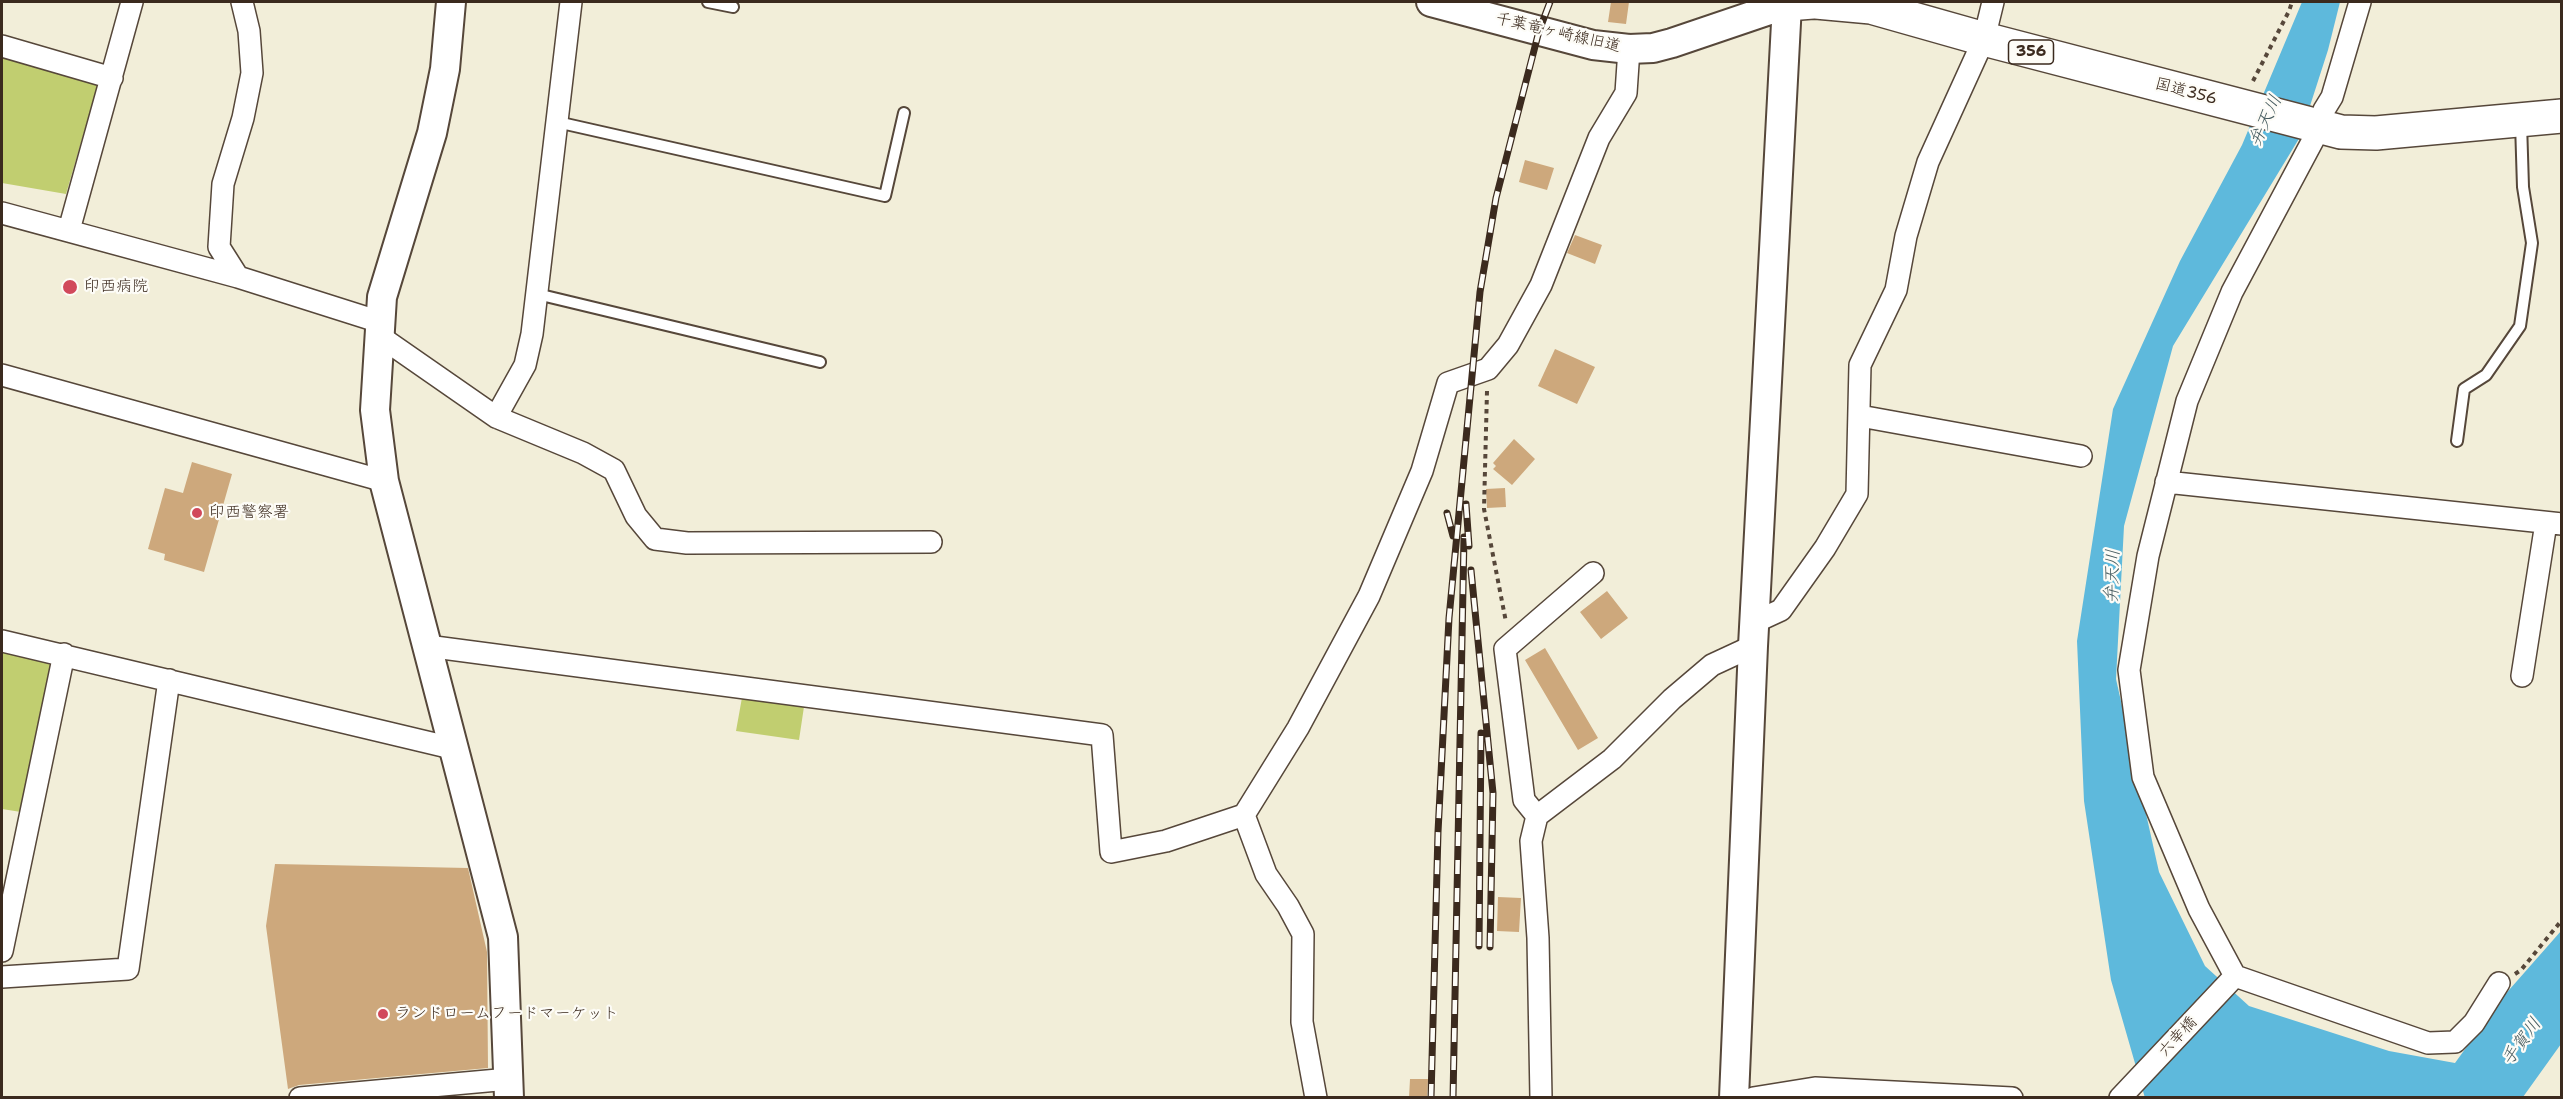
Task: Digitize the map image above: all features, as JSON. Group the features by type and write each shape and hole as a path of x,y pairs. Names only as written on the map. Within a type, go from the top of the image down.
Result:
{"highway":[{"name":"国道356","path":"1801,2 1871,7 2244,108 2358,134 2562,116"}],"street":[{"path":"69,230 132,2"},
{"path":"238,277 219,247 223,184 243,118 252,73 249,31 242,2"},
{"path":"300,1098 509,1088 503,937 456,749 384,481 375,410 382,297 432,133 445,69 451,2"},
{"path":"496,417 525,365 537,294 571,2"},
{"name":"千葉竜ヶ崎線旧道","path":"1431,2 1593,45 1629,49 1653,48 1672,43 1801,2"},
{"path":"1734,1098 1754,634 1801,2"},
{"path":"1541,1098 1538,938 1531,841 1537,816 1611,759 1672,699 1781,610 1825,548 1857,494 1860,365 1896,290 1906,236 1928,162 1984,39 1993,2"},
{"path":"2360,2 2315,126 2232,292 2187,400 2148,556 2129,670 2143,777 2199,909 2235,976 2428,1043 2455,1042 2474,1023 2499,983"},
{"path":"2,46 112,78"},
{"path":"427,646 1101,735 1111,852 1166,841 1244,815 1298,729 1369,596 1422,471 1448,383 1488,369 1508,345 1541,285 1599,138 1626,93 1629,49"},
{"path":"2,213 238,277 379,329 496,417 583,453 614,471 636,516 655,539 687,543 930,542"},
{"path":"2,375 384,481"},
{"path":"1860,416 2081,456"},
{"path":"2166,482 2554,524 2522,676"},
{"path":"1537,816 1524,800 1505,649 1593,573"},
{"path":"2,641 456,749"},
{"path":"2,951 64,654"},
{"path":"2,977 128,969 169,680"},
{"path":"1244,815 1266,874 1288,906 1303,934 1302,1022 1316,1098"},
{"name":"六幸橋","path":"2120,1098 2235,976"},
{"path":"1753,1098 1815,1088 2013,1098"}],"lane":[{"path":"708,2 733,7"},
{"path":"557,122 885,196 904,113"},
{"path":"2457,441 2464,388 2486,375 2520,326 2532,243 2523,187 2521,119"},
{"path":"537,294 820,362"}],"path":[{"path":"2244,108 2292,2"},
{"path":"1488,369 1484,509 1510,644"},
{"path":"2499,983 2521,970 2562,920"}],"green space":[{"path":"2,54 98,84 66,194 2,183"},
{"path":"2,645 53,659 21,812 2,809"},
{"path":"743,692 805,700 799,740 736,731"}],"water":[{"path":"2302,2 2340,2 2328,50 2300,137 2173,346 2124,526 2116,679 2159,872 2205,966 2249,1006 2389,1051 2455,1063 2502,998 2561,931 2561,1044 2523,1097 2145,1098 2111,980 2084,801 2077,641 2113,409 2180,261 2242,145"}],"building":[{"path":"1611,2 1629,2 1626,24 1608,22"},
{"path":"1525,160 1554,168 1547,190 1519,182"},
{"path":"1575,235 1602,245 1595,264 1567,253"},
{"path":"1555,349 1595,367 1577,404 1538,386"},
{"path":"1514,439 1535,459 1512,485 1493,469 1496,466 1493,463"},
{"path":"192,462 232,474 204,572 164,560 165,554 148,549 165,488 183,493"},
{"path":"1505,488 1506,507 1487,508 1486,489"},
{"path":"1607,591 1628,618 1601,639 1580,612"},
{"path":"1545,648 1598,738 1578,750 1525,660"},
{"name":"ランドロームフードマーケット","path":"275,864 468,868 487,952 488,1068 299,1085 288,1089 266,926"},
{"path":"1498,897 1521,898 1519,932 1497,931"},
{"path":"1410,1079 1428,1079 1427,1098 1409,1098"}],"railway":[{"path":"1431,1098 1438,832 1449,618 1480,292 1496,198 1539,31 1550,2"},
{"path":"1466,504 1469,546"},
{"path":"1447,513 1453,536"},
{"path":"1453,1098 1464,537"},
{"path":"1471,570 1493,793 1490,947"},
{"path":"1479,946 1481,733"}],"place":[{"name":"印西病院","path":"70,287"},
{"name":"印西警察署","path":"197,513"},
{"name":"ランドロームフードマーケット","path":"383,1014"}],"water label":[{"name":"弁天川","path":"2266,121"},
{"name":"弁天川","path":"2113,576"},
{"name":"手賀川","path":"2522,1042"}]}
